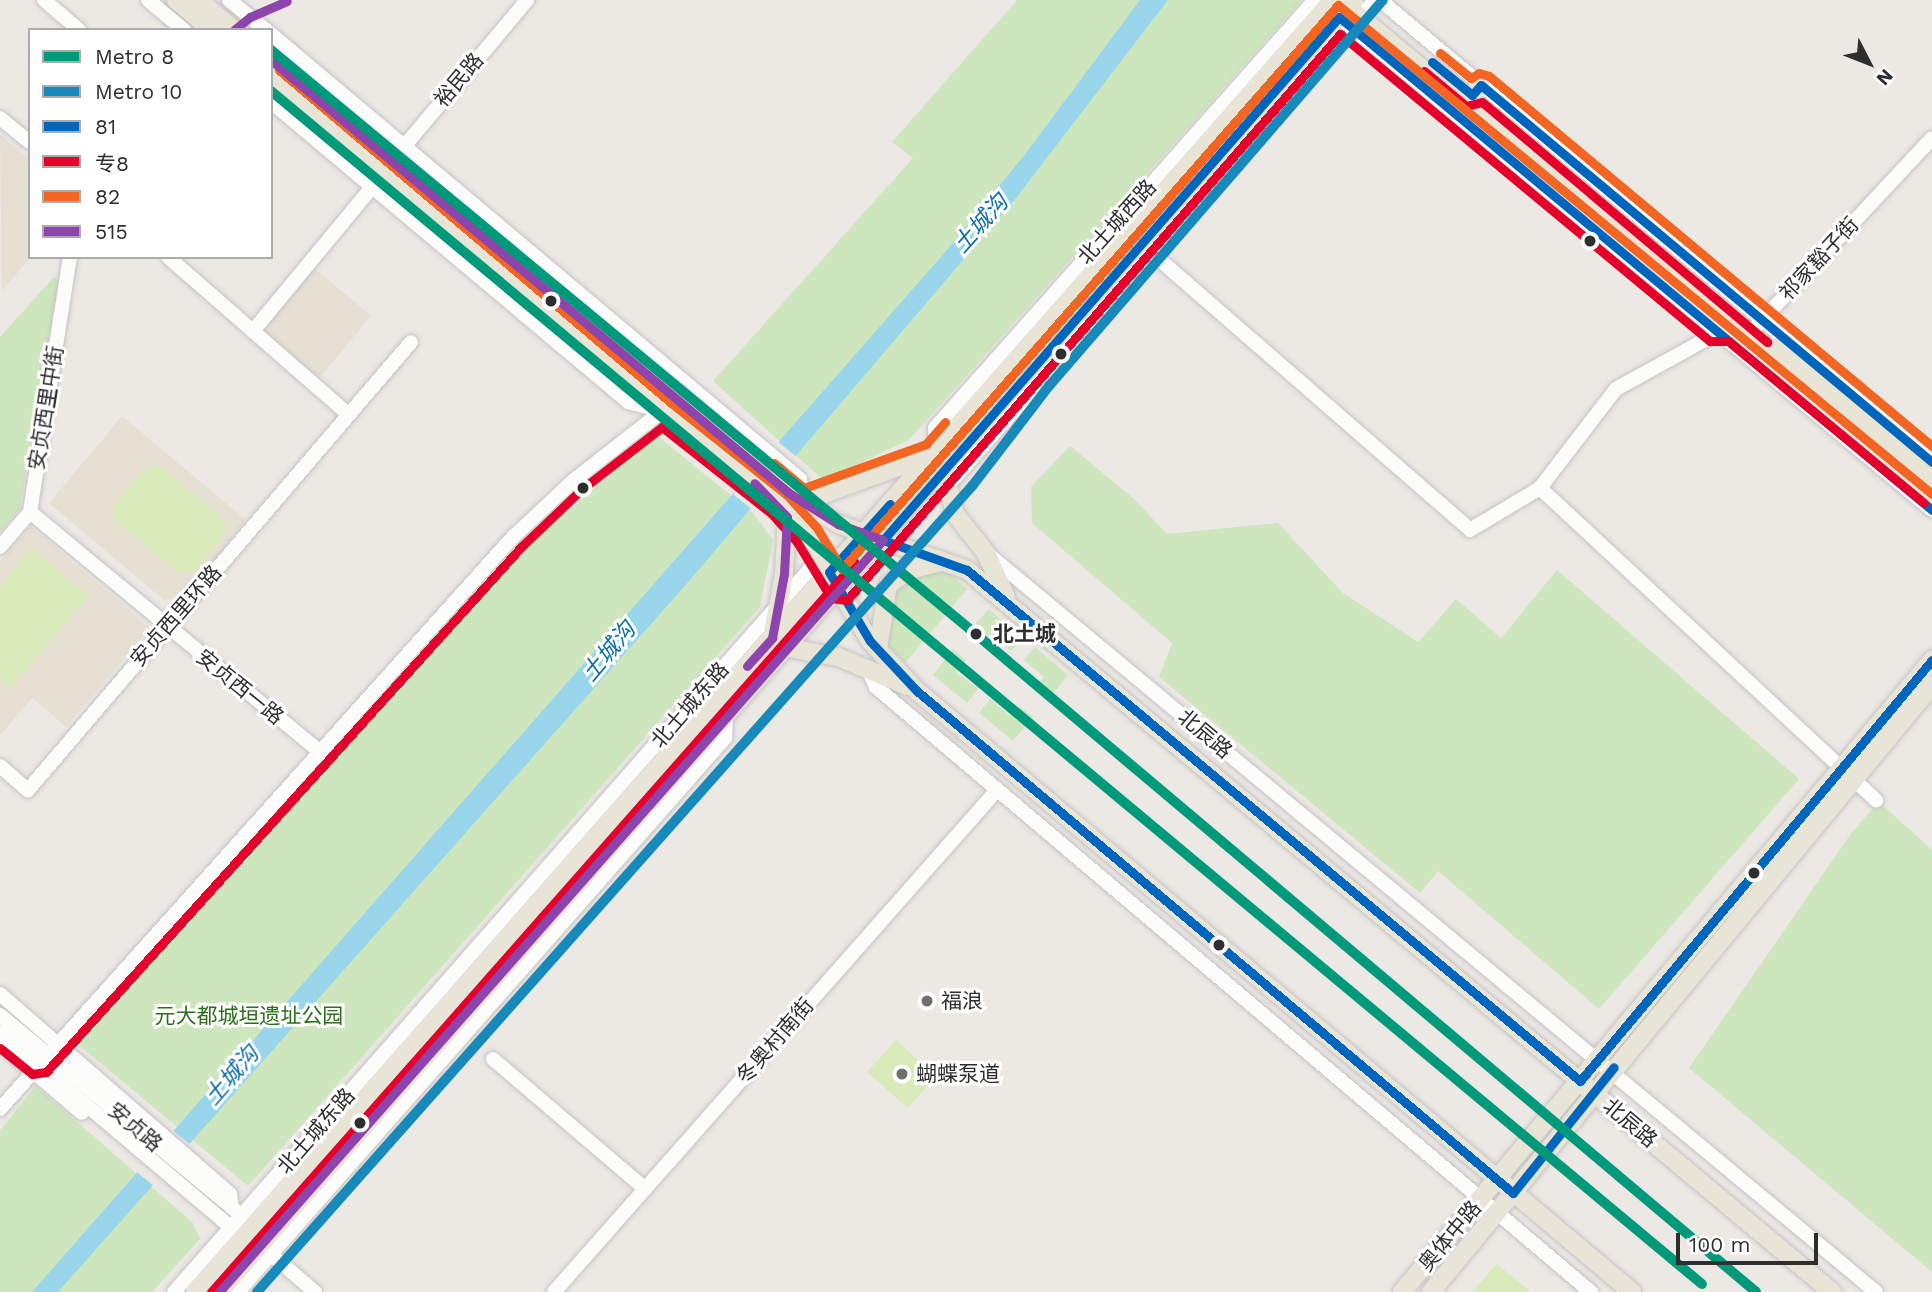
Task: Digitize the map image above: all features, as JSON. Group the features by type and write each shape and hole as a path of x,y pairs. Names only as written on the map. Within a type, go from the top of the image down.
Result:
{"main road":[{"path":"176,0 210,28"},
{"path":"199,0 232,28"},
{"path":"1354,6 1476,90 1932,475"},
{"path":"1354,6 1724,329 1932,494"},
{"name":"北土城西路","path":"840,590 938,469 1354,6"},
{"name":"北辰路","path":"273,62 383,173 750,458 792,499 865,533 967,570 1832,1292"},
{"name":"北辰路","path":"273,81 662,411 750,458"},
{"path":"772,638 775,608 784,574 792,499 938,469"},
{"path":"830,572 865,533 938,469"},
{"path":"938,469 955,514 986,553 1009,604"},
{"name":"北辰路","path":"792,499 807,535 877,649 915,689 1632,1292"},
{"path":"877,649 888,585 910,570 943,561"},
{"name":"北土城东路","path":"195,1292 238,1222 605,852 772,638 830,572"},
{"name":"北土城东路","path":"219,1292 266,1250 605,852 840,590"},
{"path":"789,648 838,657 915,689"},
{"path":"1602,1068 1846,772 1932,660"},
{"path":"1846,772 1932,685"},
{"name":"奥体中路","path":"1402,1292 1580,1081 1602,1068"},
{"name":"奥体中路","path":"1431,1292 1595,1094 1602,1068"}],"street":[{"path":"44,0 77,28"},
{"path":"148,0 182,28"},
{"path":"229,0 264,28"},
{"name":"裕民路","path":"253,331 527,0"},
{"name":"北土城西路","path":"938,469 935,428 1315,0"},
{"name":"北土城西路","path":"938,469 1153,254 1354,6"},
{"name":"北辰路","path":"273,36 406,144 750,458"},
{"name":"北辰路","path":"273,103 383,173"},
{"path":"0,118 28,140"},
{"name":"祁家豁子街","path":"1757,326 1932,138"},
{"path":"1153,254 1470,530 1540,488 1616,389 1724,329 1757,326 1932,463"},
{"name":"安贞西里中街","path":"30,512 70,259"},
{"path":"170,259 349,415"},
{"path":"1724,329 1932,510"},
{"name":"安贞西里环路","path":"0,766 28,790 411,342"},
{"path":"0,1109 38,1062 321,753 512,538 574,480 662,411"},
{"path":"1540,488 1876,800"},
{"path":"0,547 30,512"},
{"name":"安贞西一路","path":"30,512 321,753"},
{"name":"北辰路","path":"986,553 1490,969 1602,1068 1876,1292"},
{"name":"北土城东路","path":"174,1292 809,570 830,572"},
{"path":"868,669 876,687 1591,1292"},
{"name":"冬奥村南街","path":"554,1292 997,790"},
{"name":"安贞路","path":"0,994 114,1091 144,1142"},
{"name":"安贞路","path":"0,1015 38,1062"},
{"name":"安贞路","path":"0,1032 144,1142 186,1179"},
{"name":"安贞路","path":"0,1044 38,1062 121,1116 144,1142"},
{"path":"493,1059 645,1189"},
{"path":"114,1091 121,1116"},
{"path":"144,1142 315,1292"},
{"path":"186,1179 230,1194 238,1222"},
{"name":"北土城东路","path":"238,1292 266,1250"}],"shaded area":[{"path":"0,134 28,158 29,259 2,291"},
{"path":"313,267 371,316 317,380 259,331"},
{"path":"122,416 246,520 183,597 164,600 49,503"},
{"path":"31,526 150,628 66,727 32,698 0,735 0,561"}],"green space":[{"path":"1017,0 1302,0 910,439 824,481 713,381 913,158 892,142"},
{"path":"54,277 59,281 20,509 0,532 0,337"},
{"name":"元大都城垣遗址公园","path":"656,435 753,513 773,540 760,607 248,1186 75,1042 519,553"},
{"path":"1070,446 1133,498 1167,534 1278,523 1343,593 1418,642 1456,599 1501,638 1557,570 1799,779 1599,1009 1438,871 1420,893 1159,677 1172,643 1032,523 1031,487"},
{"path":"158,465 222,517 227,531 195,571 178,573 116,521 112,508 143,470"},
{"path":"31,548 88,596 11,688 0,679 0,586"},
{"path":"936,569 948,572 967,589 905,663 882,640 889,587"},
{"path":"989,609 1022,638 1011,651 991,633 982,643 969,631"},
{"path":"1035,647 1068,675 1047,701 1033,690 1044,677 1024,660"},
{"path":"953,649 966,660 956,672 978,689 967,703 933,675"},
{"path":"990,699 1010,716 1019,706 1033,717 1013,741 979,713"},
{"path":"1879,802 1932,850 1932,1272 1689,1068 1852,832"},
{"name":"蝴蝶泵道","path":"896,1040 936,1076 907,1108 867,1072"},
{"path":"36,1086 193,1223 200,1239 152,1292 0,1292 0,1130"},
{"path":"1497,1264 1531,1292 1472,1292"}],"water":[{"name":"土城沟","path":"1140,0 1168,0 1016,198 683,588 58,1292 32,1292 947,250 1026,153"}],"pier":[{"path":"777,441 798,458 755,512 734,495"},
{"path":"171,1129 192,1146 157,1189 136,1172"}],"metro line":[{"name":"10","path":"257,1292 973,485 1049,386 1383,0"},
{"name":"8","path":"273,52 977,635 1756,1292"},
{"name":"8","path":"273,93 1702,1284"}],"transit line":[{"name":"515","path":"236,28 250,17 287,1"},
{"name":"82","path":"279,70 670,402 787,495 817,528 842,569 1338,5 1932,494"},
{"name":"81","path":"1932,510 1339,17 883,540 967,570 1580,1081 1932,660"},
{"name":"专8","path":"0,1048 32,1074 46,1072 521,547 582,489 662,427 771,513 797,542 831,598 847,600 1340,34 1710,341 1728,341 1924,503"},
{"name":"82","path":"1440,53 1471,78 1479,73 1489,76 1932,446"},
{"name":"515","path":"219,1292 883,540 838,524 789,493 273,62"},
{"name":"81","path":"1432,62 1472,95 1481,85 1932,462"},
{"name":"专8","path":"1424,71 1466,106 1482,102 1767,342"},
{"name":"82","path":"774,463 804,488 926,444 945,422"},
{"name":"515","path":"747,666 772,638 784,574 787,517 754,483"},
{"name":"81","path":"890,504 829,572 870,641 917,691 1513,1193 1614,1067"},
{"name":"专8","path":"211,1292 855,562"}],"place":[{"name":"北土城","path":"976,634"},
{"name":"福浪","path":"927,1001"},
{"name":"蝴蝶泵道","path":"902,1074"}]}
